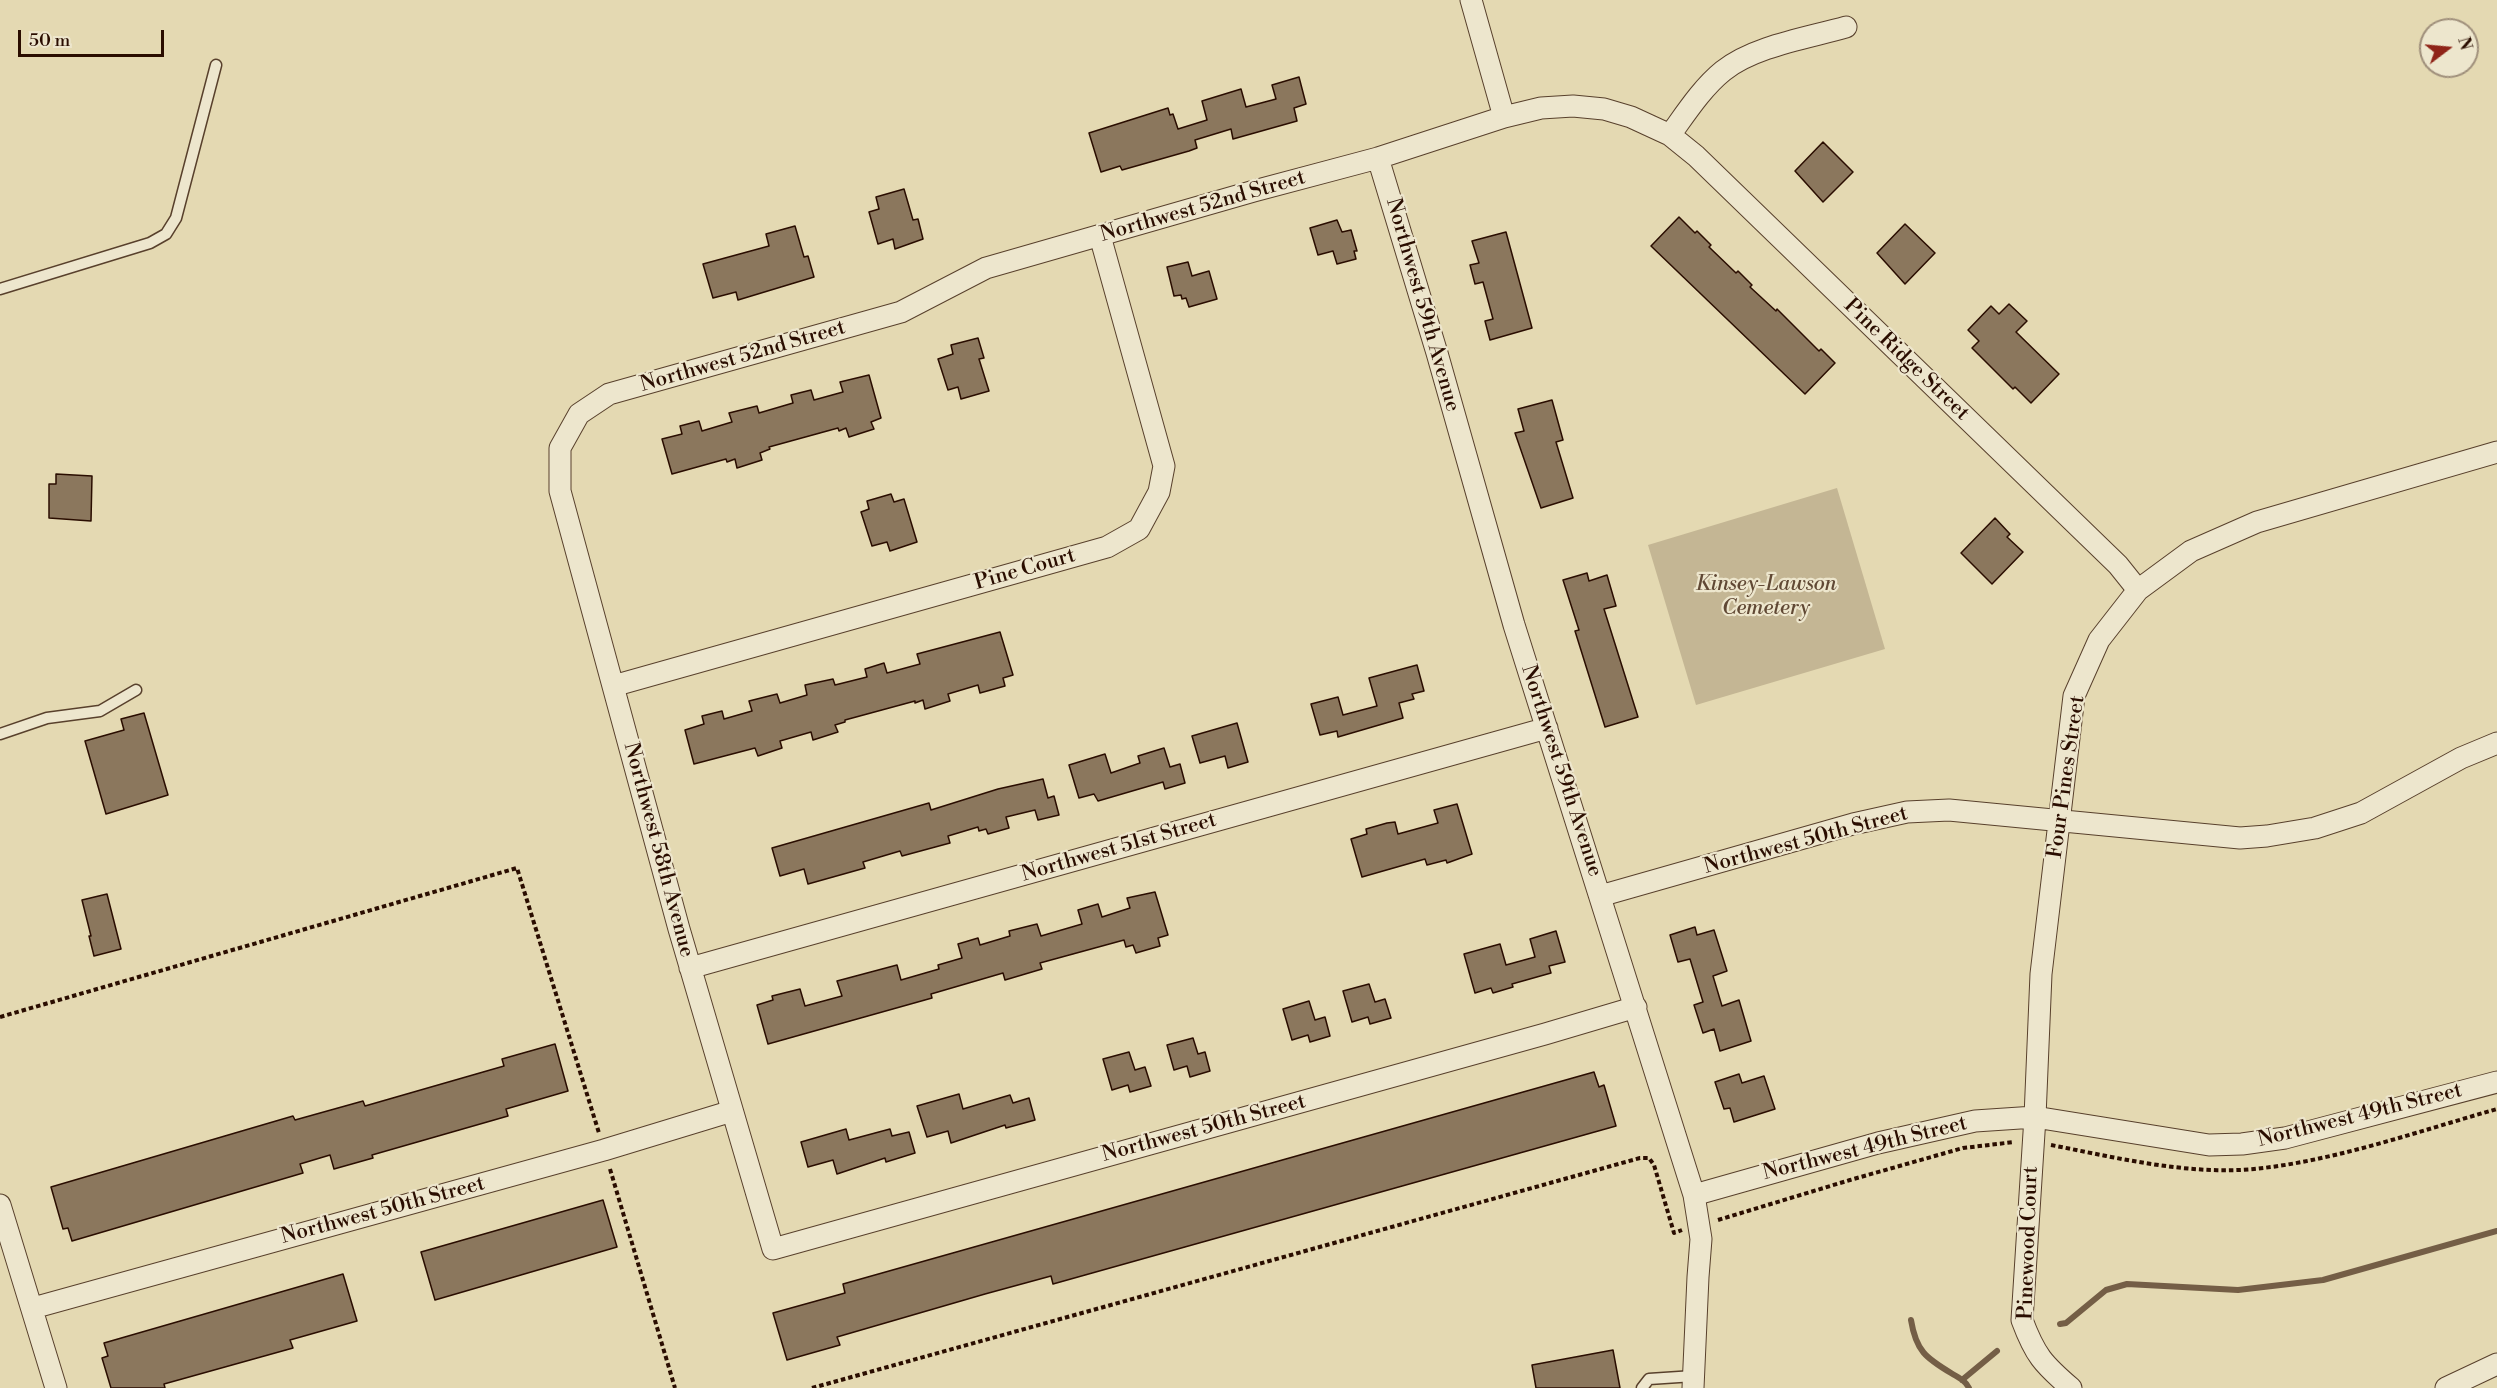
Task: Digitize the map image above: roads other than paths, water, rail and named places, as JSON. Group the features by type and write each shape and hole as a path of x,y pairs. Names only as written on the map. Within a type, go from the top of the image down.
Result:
{"street":[{"path":"1471,0 1504,117"},
{"path":"1670,135 1709,84 1733,63 1764,51 1846,27"},
{"name":"Northwest 52nd Street","path":"560,448 579,414 609,394 901,312 986,268 1378,158 1504,117 1541,108 1573,106 1604,110 1631,117 1670,135"},
{"name":"Pine Ridge Street","path":"1670,135 1696,156 2118,566 2138,590"},
{"name":"Northwest 59th Avenue","path":"1378,158 1437,353 1514,625 1694,1195 1701,1239 1694,1382"},
{"name":"Pine Court","path":"613,686 1107,547 1139,529 1159,492 1164,466 1100,236"},
{"name":"Northwest 58th Avenue","path":"560,448 560,491 690,968 773,1249"},
{"name":"Four Pines Street","path":"2035,1117 2041,974 2074,696 2099,640 2138,590 2191,551 2257,522 2497,452"},
{"name":"Northwest 51st Street","path":"690,968 1547,728"},
{"name":"Northwest 50th Street","path":"1600,896 1853,824 1900,813 1949,810 2240,838 2291,833 2338,822 2361,813 2461,758 2497,743"},
{"name":"Northwest 50th Street","path":"773,1249 1636,1007"},
{"name":"Northwest 49th Street","path":"1694,1195 1888,1140 1975,1121 2035,1117 2209,1145 2242,1144 2285,1138 2497,1082"},
{"name":"Northwest 50th Street","path":"33,1308 604,1150 732,1111"},
{"name":"Pinewood Court","path":"2035,1117 2022,1320 2031,1346 2048,1368 2071,1388"},
{"path":"0,1205 56,1388"},
{"path":"2446,1388 2497,1364"}],"lane":[{"path":"0,289 150,243 166,234 176,218 216,65"},
{"path":"0,734 47,718 100,711 136,690"},
{"path":"1642,1388 1649,1379 1694,1382"}],"waterway":[{"path":"2060,1324 2066,1323 2106,1290 2127,1284 2238,1290 2323,1280 2497,1231"},
{"path":"1911,1320 1919,1346 1929,1358 1964,1381 1969,1388"},
{"path":"1962,1380 1997,1351"}],"park label":[{"name":"Kinsey-Lawson Cemetery","path":"1766,597"}]}
